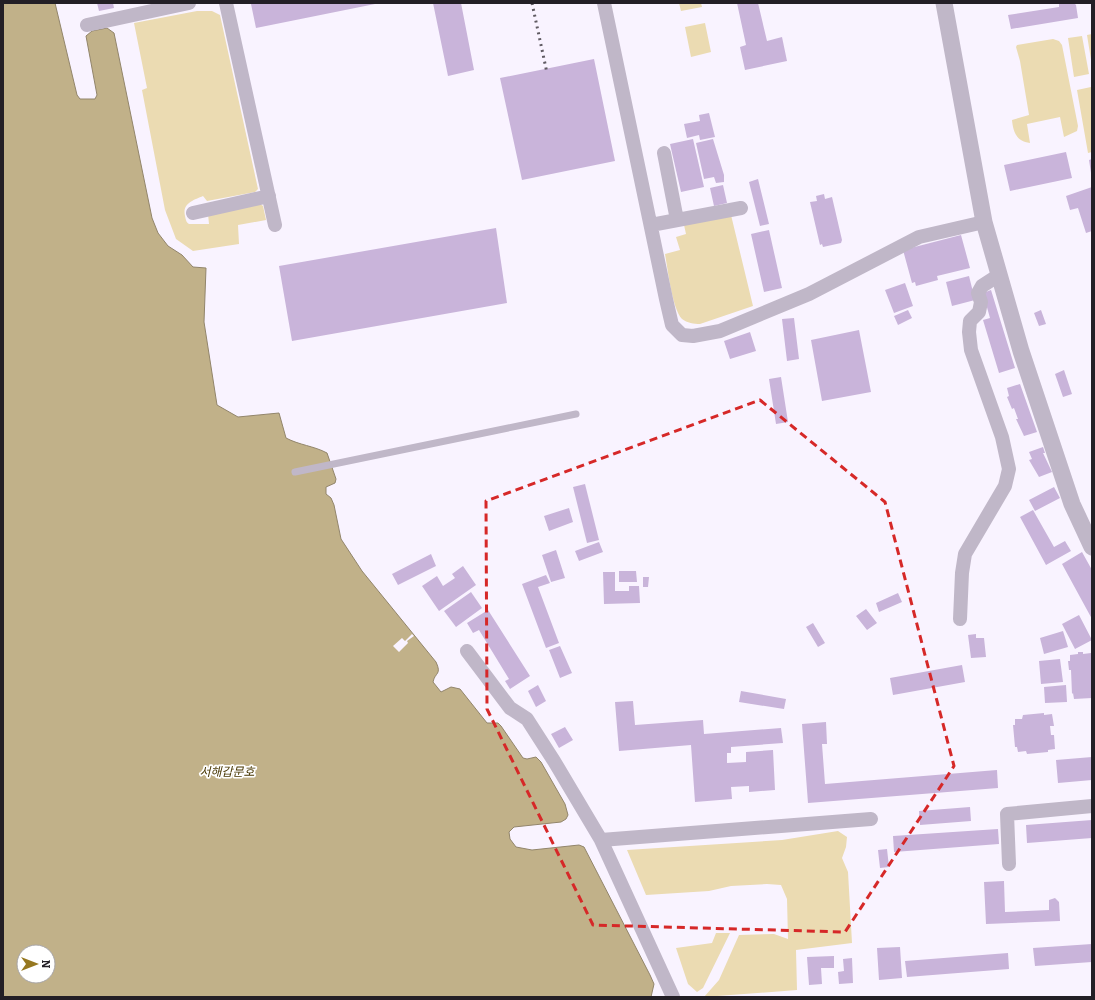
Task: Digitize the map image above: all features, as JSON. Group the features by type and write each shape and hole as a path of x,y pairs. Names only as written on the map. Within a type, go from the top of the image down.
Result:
{"street":[{"path":"87,25 189,3"},
{"path":"226,3 275,225"},
{"path":"604,3 672,325 682,335 693,336 720,331 809,294 918,237 984,222"},
{"path":"944,3 984,222 1021,351 1072,504 1092,547"},
{"path":"664,153 677,220"},
{"path":"193,213 269,196"},
{"path":"651,225 740,208"},
{"path":"960,619 962,573 965,554 1005,486 1009,469 1002,437 971,350 969,332 970,321 979,312 981,302 978,293 982,286 999,275"},
{"path":"467,651 510,708 528,719 600,840 673,997"},
{"path":"1009,864 1007,814 1092,806"},
{"path":"600,840 871,820"}],"lane":[{"path":"295,472 576,414"}],"highlighted area":[{"path":"760,400 885,502 954,766 845,932 593,925 487,709 486,501"}],"shaded area":[{"path":"679,3 701,3 702,7 681,11"},
{"path":"197,11 212,11 220,15 258,189 255,192 207,201 203,196 196,199 185,208 186,220 189,224 209,224 208,214 260,204 263,206 266,220 238,225 239,244 193,251 176,239 165,210 142,90 147,88 134,23"},
{"path":"705,23 711,52 691,57 685,27"},
{"path":"1092,34 1092,66 1087,35"},
{"path":"1082,36 1089,74 1074,77 1068,38"},
{"path":"1053,39 1059,41 1062,45 1078,126 1077,131 1064,137 1060,117 1027,124 1030,143 1022,141 1016,136 1013,129 1012,120 1029,115 1020,61 1016,47 1017,45"},
{"path":"1091,87 1092,152 1088,153 1077,90"},
{"path":"731,215 753,306 700,324 686,321 682,319 676,306 665,254 680,250 676,237 686,234 684,225"},
{"path":"838,831 847,837 846,847 842,858 848,872 852,943 796,950 797,990 704,997 719,980 739,935 774,934 788,939 787,899 781,885 767,884 731,886 709,891 646,895 627,850 782,840"},
{"path":"716,933 730,933 703,988 697,992 688,984 676,948 712,943"}],"water":[{"name":"서해갑문호","path":"3,3 55,3 77,95 80,99 95,99 97,95 86,36 92,31 107,28 114,33 152,218 158,233 168,246 182,255 193,267 206,268 204,322 217,405 238,417 279,413 286,438 327,453 336,479 335,483 326,487 326,494 331,498 334,505 341,539 362,571 436,662 438,671 433,682 441,692 451,687 460,689 487,723 498,723 501,726 523,758 527,759 536,757 541,762 565,804 568,815 566,819 561,822 514,827 509,832 510,839 516,847 532,850 579,845 584,847 650,975 654,984 651,997 3,997"}],"pier":[{"path":"412,634 414,636 407,641 408,643 399,652 393,646 402,638 405,641"}],"building":[{"path":"97,3 113,3 114,8 99,11"},
{"path":"433,3 461,3 474,70 448,76"},
{"path":"737,3 758,3 767,41 782,37 787,61 745,70 740,47 746,45"},
{"path":"1059,3 1074,3 1076,5 1078,18 1011,29 1008,15 1059,7"},
{"path":"251,4 375,4 256,28"},
{"path":"594,59 615,161 522,180 500,78"},
{"path":"709,113 715,137 700,140 699,135 687,138 684,124 700,121 699,115"},
{"path":"693,139 704,187 681,192 670,144"},
{"path":"713,139 724,175 724,182 716,183 714,177 704,179 696,143"},
{"path":"1066,152 1072,178 1010,191 1004,165"},
{"path":"1092,159 1092,173 1091,173 1089,160"},
{"path":"758,179 769,224 760,226 749,182"},
{"path":"723,185 727,203 714,206 710,188"},
{"path":"1092,187 1092,231 1086,233 1078,208 1070,210 1066,196"},
{"path":"824,194 825,199 832,197 842,240 841,243 823,247 822,244 820,245 810,202 817,201 816,196"},
{"path":"496,228 507,303 292,341 279,266"},
{"path":"769,230 782,288 764,292 751,234"},
{"path":"961,235 970,268 937,276 938,280 916,286 915,282 912,283 903,250"},
{"path":"969,276 975,300 952,306 946,282"},
{"path":"905,283 913,306 894,313 885,290"},
{"path":"991,290 1015,368 999,373 983,320 990,318 983,293"},
{"path":"908,310 912,318 898,325 894,316"},
{"path":"1041,310 1046,324 1039,326 1034,313"},
{"path":"794,318 799,359 787,361 782,319"},
{"path":"859,330 871,392 822,401 811,340"},
{"path":"750,332 756,351 730,359 724,341"},
{"path":"1064,370 1072,394 1063,397 1055,374"},
{"path":"781,377 788,422 776,424 769,379"},
{"path":"1020,384 1037,432 1024,436 1016,419 1018,419 1014,408 1012,409 1007,397 1009,396 1007,388"},
{"path":"1043,447 1045,453 1043,453 1052,472 1039,477 1029,460 1032,459 1029,452"},
{"path":"585,484 599,540 587,543 573,487"},
{"path":"1054,487 1060,498 1035,511 1029,500"},
{"path":"569,508 573,522 549,531 544,516"},
{"path":"1033,510 1054,547 1065,541 1071,551 1046,565 1020,517"},
{"path":"599,542 603,552 579,561 575,551"},
{"path":"556,550 565,578 551,582 542,555"},
{"path":"1082,552 1092,570 1092,619 1062,564"},
{"path":"431,554 436,566 398,585 392,574"},
{"path":"463,566 476,585 439,611 422,586 437,576 443,586 455,578 452,574"},
{"path":"619,571 636,571 637,582 619,582"},
{"path":"603,572 615,572 615,591 629,591 629,586 639,586 640,603 604,604"},
{"path":"546,575 550,583 538,587 559,643 546,648 522,584"},
{"path":"643,577 649,577 648,587 643,587"},
{"path":"471,592 482,608 456,627 444,611"},
{"path":"898,593 902,602 879,612 876,603"},
{"path":"866,609 877,623 867,630 856,616"},
{"path":"488,610 530,676 510,689 505,681 509,679 479,630 473,633 467,623"},
{"path":"1079,615 1092,640 1075,649 1062,624"},
{"path":"813,623 825,643 818,647 806,627"},
{"path":"1063,631 1068,647 1044,654 1040,638"},
{"path":"976,634 976,638 984,638 986,657 971,658 968,635"},
{"path":"560,646 572,673 560,678 549,650"},
{"path":"1078,652 1083,652 1083,654 1091,653 1092,698 1074,699 1073,693 1072,694 1071,670 1069,670 1068,661 1070,661 1070,655 1078,654"},
{"path":"1060,659 1063,682 1041,684 1039,661"},
{"path":"962,665 965,682 893,695 890,678"},
{"path":"538,685 546,701 536,707 528,691"},
{"path":"1066,685 1067,702 1045,703 1044,687"},
{"path":"741,691 786,699 784,709 739,702"},
{"path":"633,701 635,725 703,720 704,734 781,728 783,743 731,747 731,753 727,753 727,763 746,762 746,752 773,750 775,790 749,792 749,786 731,787 732,799 695,802 691,745 619,751 615,702"},
{"path":"1044,713 1044,715 1052,714 1054,726 1050,726 1051,735 1054,735 1055,749 1048,750 1048,752 1027,754 1026,751 1018,752 1017,747 1015,747 1013,725 1015,725 1015,719 1022,719 1023,715"},
{"path":"826,722 827,744 822,744 825,784 997,770 998,788 808,803 802,724"},
{"path":"565,727 573,740 559,748 551,734"},
{"path":"1092,757 1092,780 1058,783 1056,760"},
{"path":"970,807 971,821 920,825 919,811"},
{"path":"1092,820 1092,838 1027,843 1026,825"},
{"path":"998,829 999,844 894,852 893,836"},
{"path":"887,849 889,867 880,868 878,850"},
{"path":"1004,881 1005,912 1049,910 1049,900 1055,898 1059,902 1060,921 986,924 984,882"},
{"path":"1092,944 1092,962 1035,966 1033,948"},
{"path":"900,947 902,978 879,980 877,948"},
{"path":"1008,953 1009,969 907,977 905,961"},
{"path":"834,956 834,968 821,968 822,984 809,985 807,957"},
{"path":"852,958 853,983 839,984 838,972 844,971 843,959"}],"railway":[{"path":"532,3 547,73"}]}
